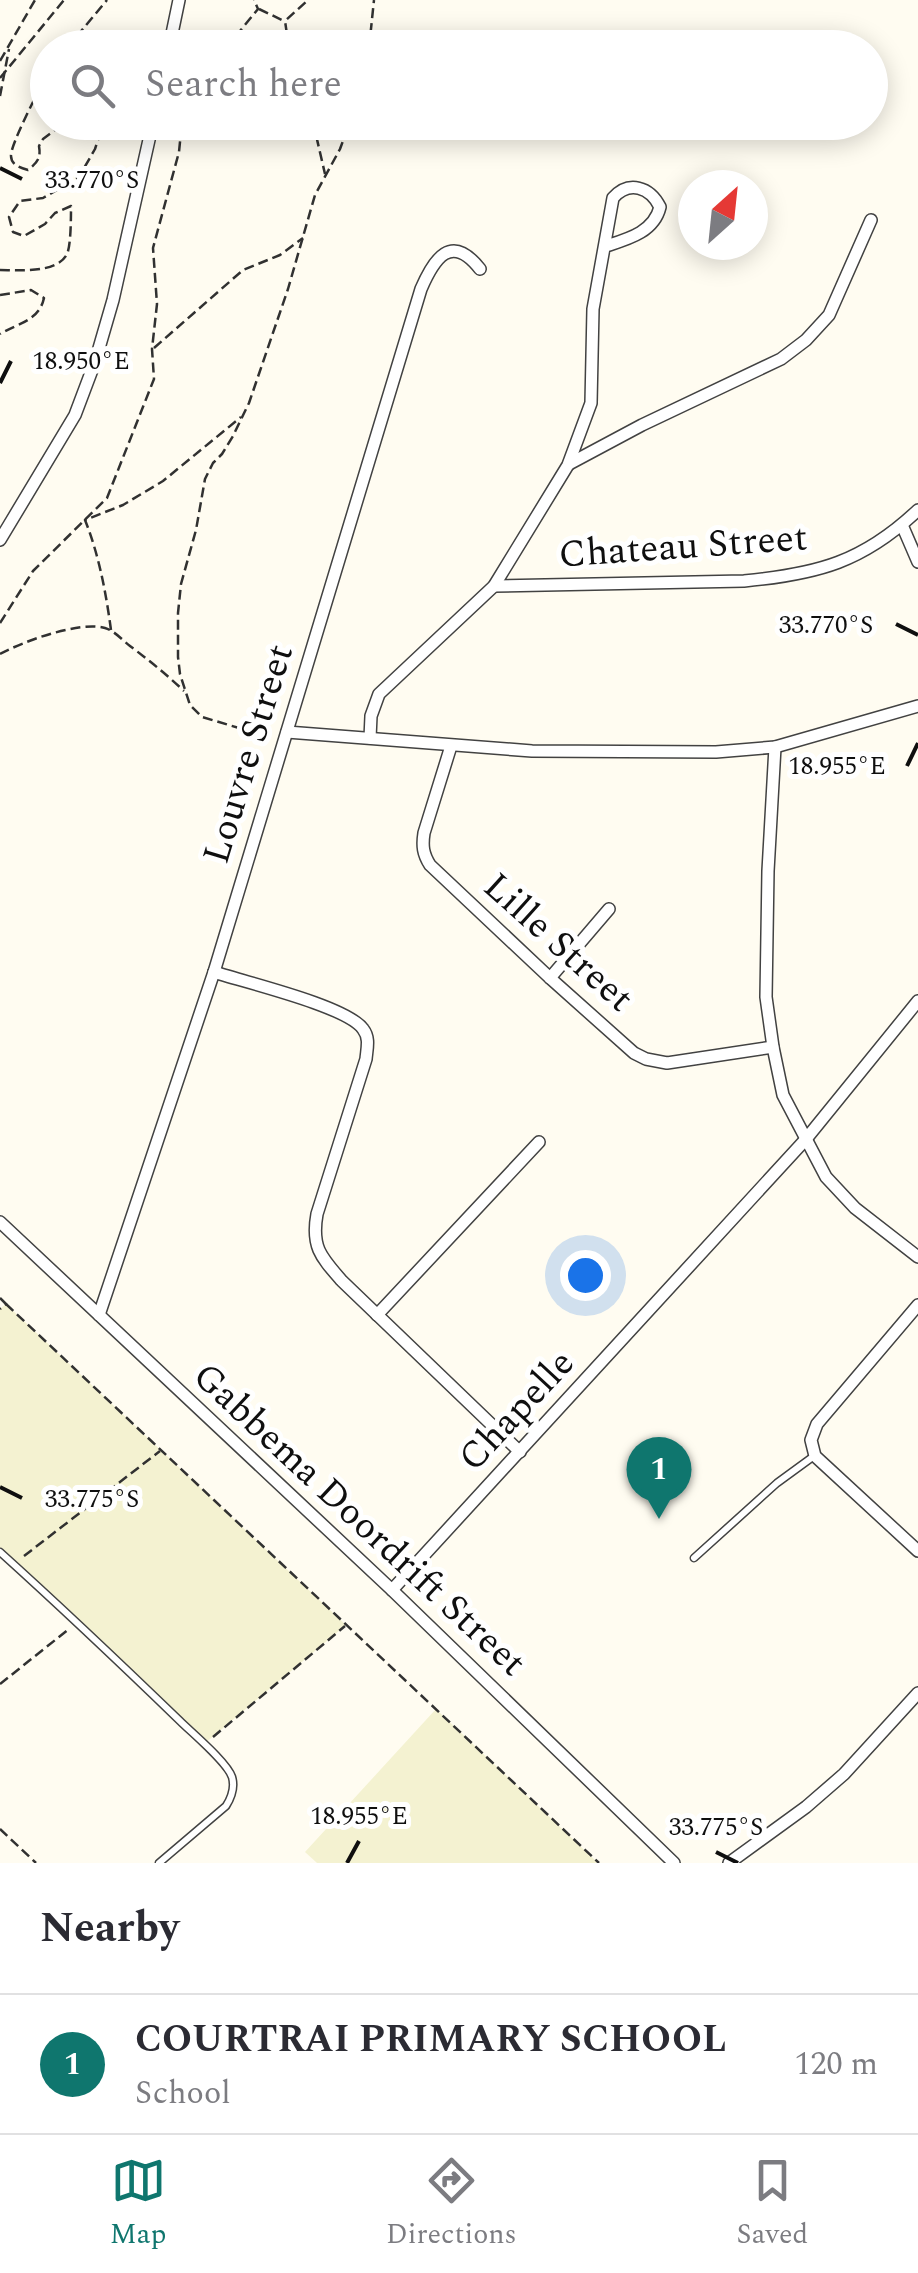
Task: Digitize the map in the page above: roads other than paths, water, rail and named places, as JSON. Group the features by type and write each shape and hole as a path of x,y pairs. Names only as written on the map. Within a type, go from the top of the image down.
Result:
{"street":[{"path":"173,30 179,0"},
{"path":"0,540 75,414 96,362 148,140"},
{"path":"370,738 371,716 379,694 494,586 568,465 591,403 593,309 613,198 628,187 640,187 652,194 660,207 654,222 606,246"},
{"path":"568,465 629,431 781,359 806,340 829,314 871,220"},
{"name":"Louvre Street","path":"100,1314 214,972 421,289 436,259 444,253 462,254 480,269"},
{"name":"Chateau Street","path":"494,586 782,578 820,570 850,558 902,525 918,510"},
{"path":"902,525 918,562"},
{"path":"287,732 600,754 716,752 775,747 918,706"},
{"name":"Lille Street","path":"451,746 424,833 425,858 550,978 634,1052 654,1062 772,1047"},
{"path":"775,747 766,998 772,1047 784,1095 826,1176 855,1208 918,1257"},
{"path":"550,978 609,910"},
{"path":"214,972 338,1012 361,1025 368,1043 366,1060 317,1214 314,1240 325,1262 342,1281 520,1452"},
{"name":"Chapelle","path":"392,1590 806,1140 918,1001"},
{"path":"377,1315 539,1142"},
{"name":"Gabbema Doordrift Street","path":"0,1222 392,1590 674,1863"},
{"path":"918,1305 817,1424 812,1440 815,1456 918,1551"},
{"path":"729,1863 844,1774 918,1694"}],"lane":[{"path":"694,1558 777,1483 815,1456"},
{"path":"0,1552 78,1622 232,1774 231,1797 215,1818 159,1863"}],"place":[{"name":"COURTRAI PRIMARY SCHOOL","path":"659,1519"}]}
